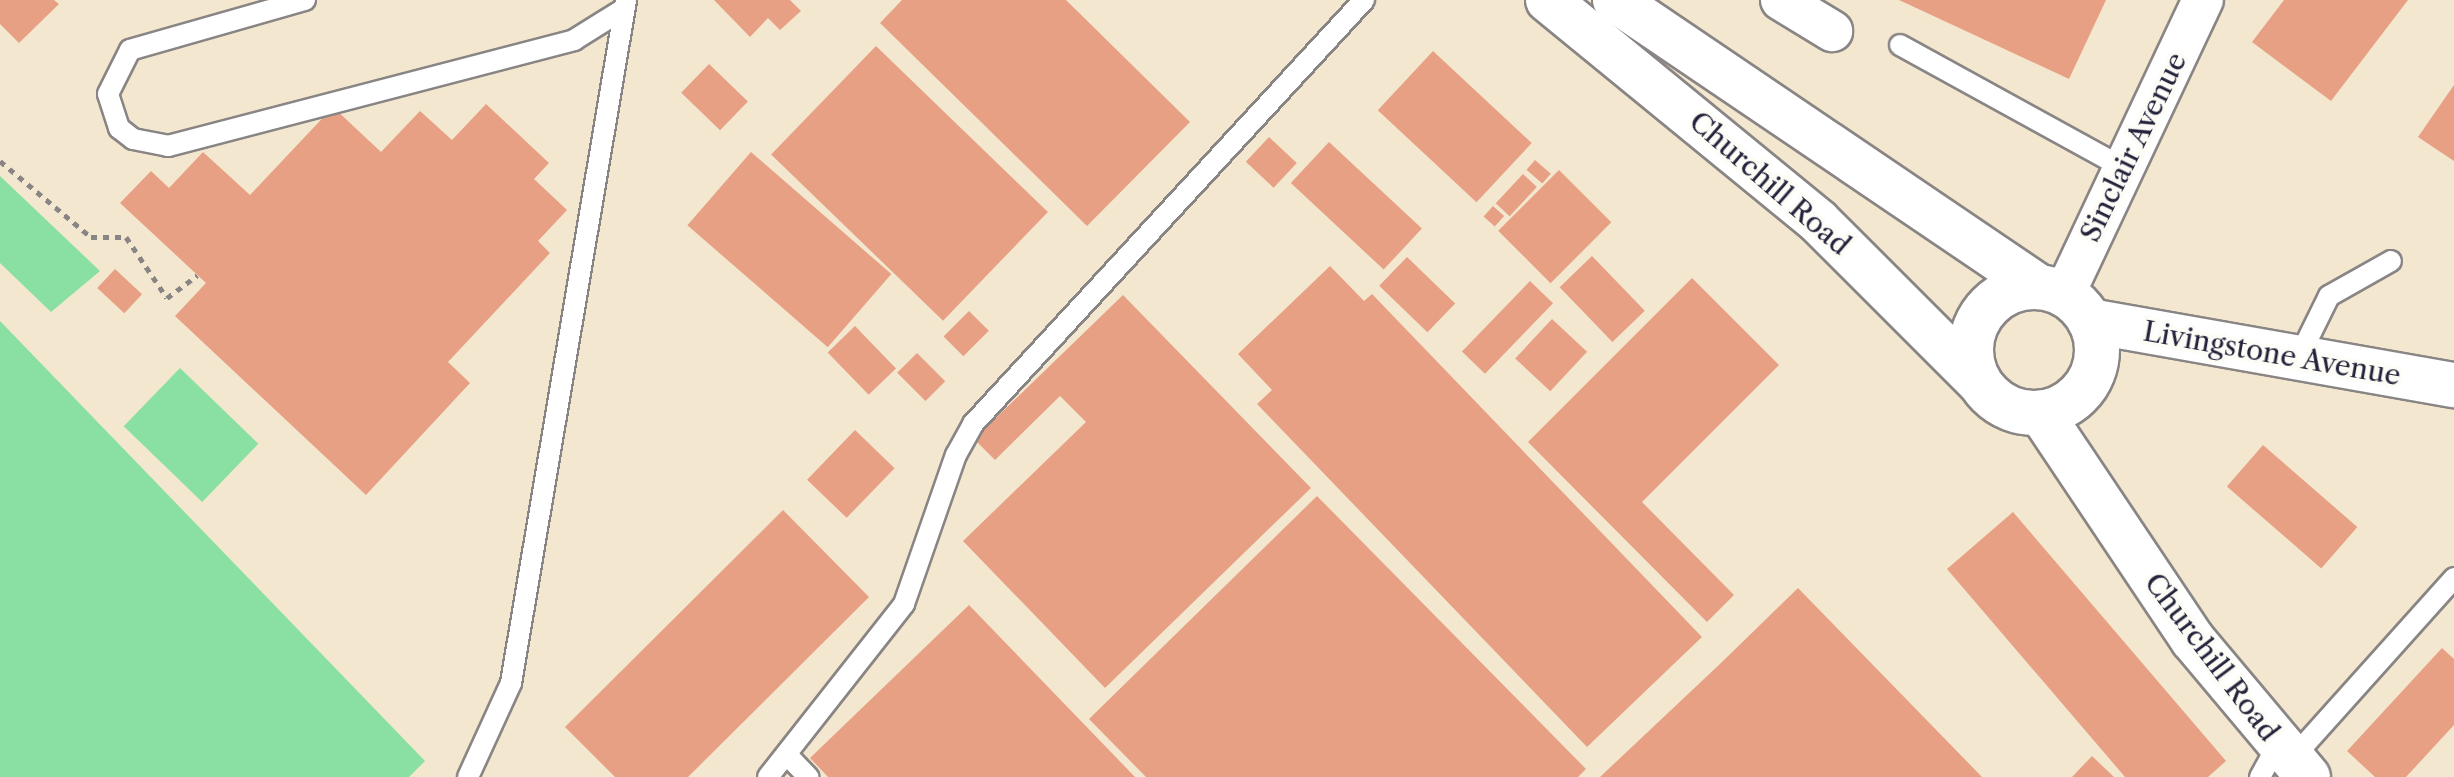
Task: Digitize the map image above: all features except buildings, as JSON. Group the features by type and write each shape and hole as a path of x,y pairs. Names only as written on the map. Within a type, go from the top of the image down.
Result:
{"highway":[{"name":"Churchill Road","path":"1548,0 1818,221 1994,400 2041,413 2193,640 2284,765"},
{"name":"Churchill Road","path":"1615,0 2064,301"},
{"path":"1978,381 1972,337 1981,316 2007,294 2064,301 2096,365 2085,388 2041,413"},
{"name":"Livingstone Avenue","path":"2064,301 2299,357 2454,385"}],"street":[{"path":"1781,0 1832,31"},
{"name":"Sinclair Avenue","path":"2064,301 2122,167 2203,0"}],"lane":[{"path":"305,0 130,50 108,94 119,128 133,139 168,146 574,40 619,4"},
{"path":"768,777 789,757 904,604 956,455 973,424 1364,0"},
{"path":"468,777 511,683 619,4"},
{"path":"1900,45 2122,167"},
{"path":"2299,357 2329,296 2391,261"},
{"path":"2284,765 2454,578"},
{"path":"789,757 808,777"}],"path":[{"path":"0,161 91,237 126,237 167,298 197,275"}],"green space":[{"path":"0,176 100,271 51,312 0,263"},
{"path":"0,321 425,761 409,777 0,777"},
{"path":"180,368 258,444 202,502 124,426"}]}
